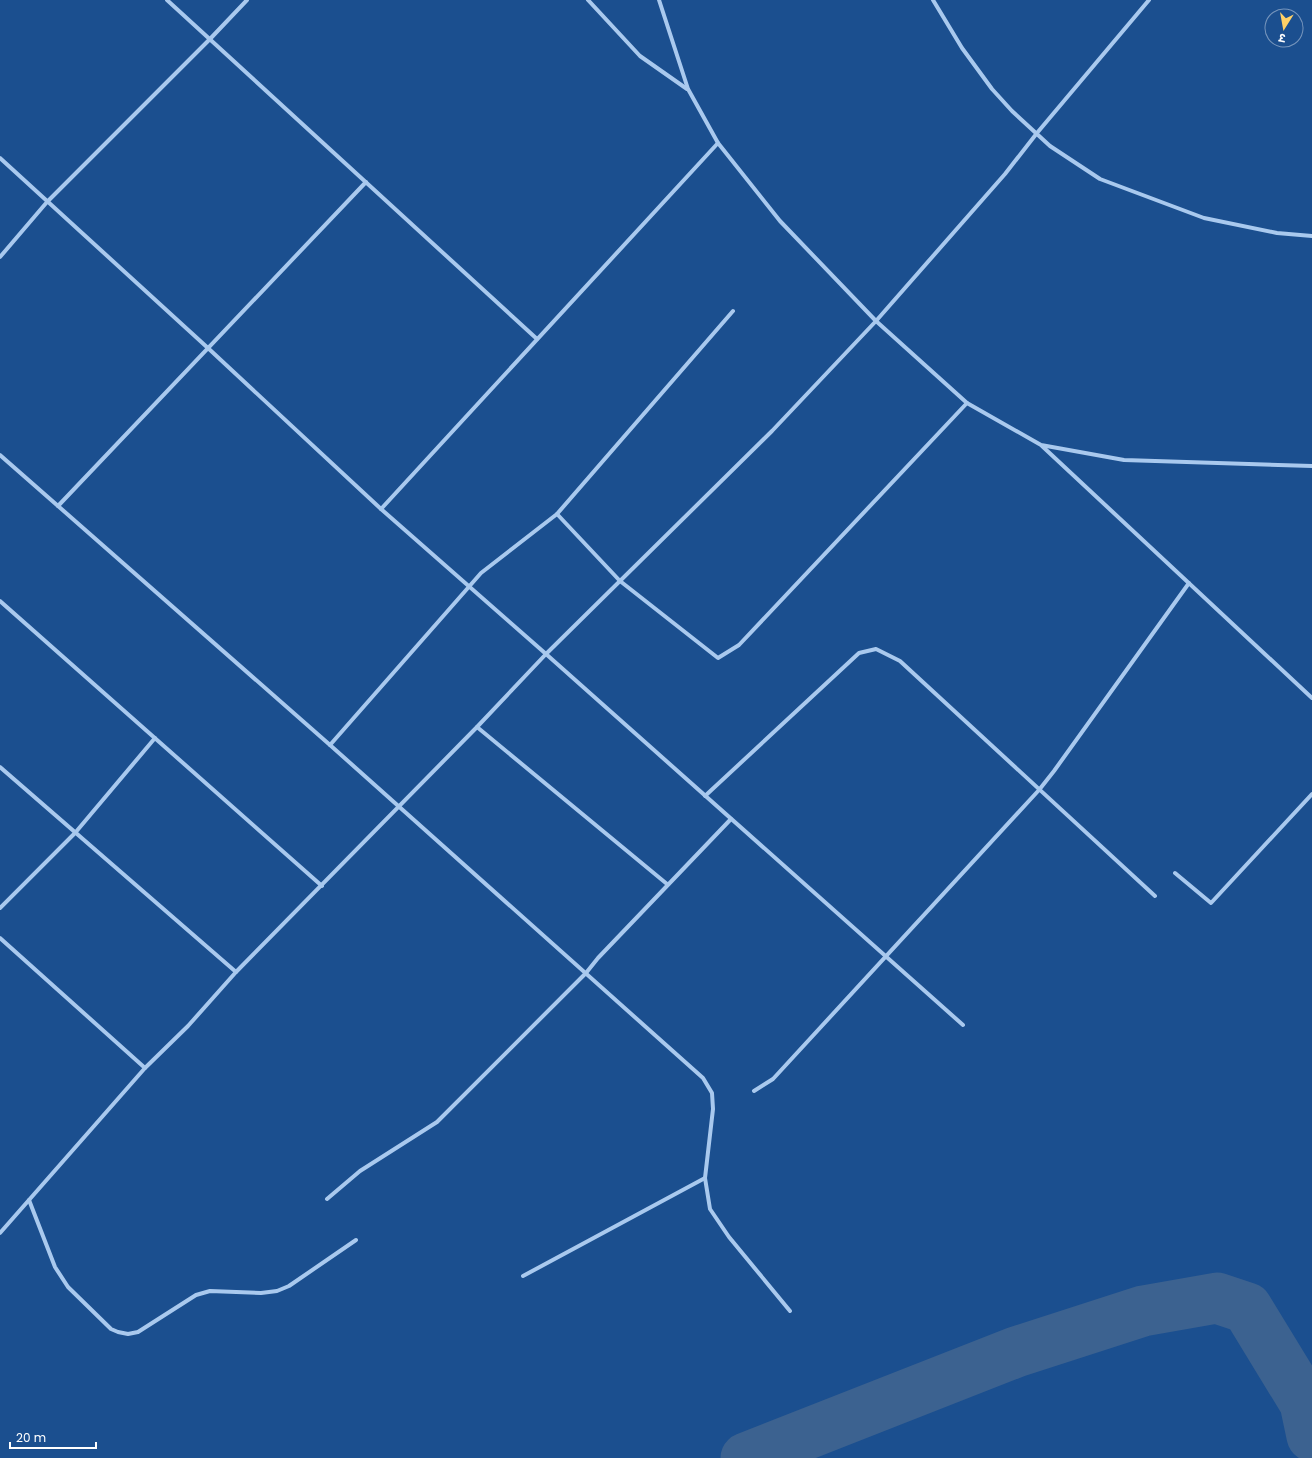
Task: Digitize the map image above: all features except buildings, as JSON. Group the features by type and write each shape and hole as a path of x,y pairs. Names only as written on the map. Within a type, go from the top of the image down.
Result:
{"street":[{"path":"167,0 537,339"},
{"path":"0,257 47,202 247,0"},
{"path":"588,0 640,56 688,89"},
{"path":"660,0 688,89 718,143 780,221 876,321 968,402 1041,445 1312,698"},
{"path":"932,0 962,48 992,89 1012,111 1038,133 1050,146 1100,179 1204,218 1277,233 1312,236"},
{"path":"0,1233 145,1068 188,1026 236,972 477,727 546,654 772,431 876,321 1005,174 1149,0"},
{"path":"381,509 718,143"},
{"path":"0,158 381,509 963,1025"},
{"path":"58,506 209,349 366,182"},
{"path":"330,745 481,572 557,514 733,312"},
{"path":"557,514 620,581 718,658 739,645 968,402"},
{"path":"1041,445 1124,460 1312,466"},
{"path":"0,455 399,806 703,1078 712,1093 713,1110 705,1178 710,1209 729,1237 790,1311"},
{"path":"754,1092 773,1079 1039,790 1189,583"},
{"path":"0,601 322,886"},
{"path":"705,796 859,653 876,649 900,661 1155,896"},
{"path":"477,727 667,884"},
{"path":"0,908 75,832 154,738"},
{"path":"0,768 236,972"},
{"path":"1175,873 1211,903 1312,794"},
{"path":"327,1199 360,1171 436,1122 586,973 598,958 667,884 731,819"},
{"path":"0,938 145,1068"},
{"path":"523,1276 705,1178"},
{"path":"30,1200 55,1267 68,1288 105,1324 118,1332 128,1334 138,1332 196,1295 210,1291 261,1293 277,1291 289,1286 356,1240"}],"waterway":[{"path":"746,1458 1016,1352 1143,1311 1217,1298 1247,1308 1305,1403 1312,1436"}]}
